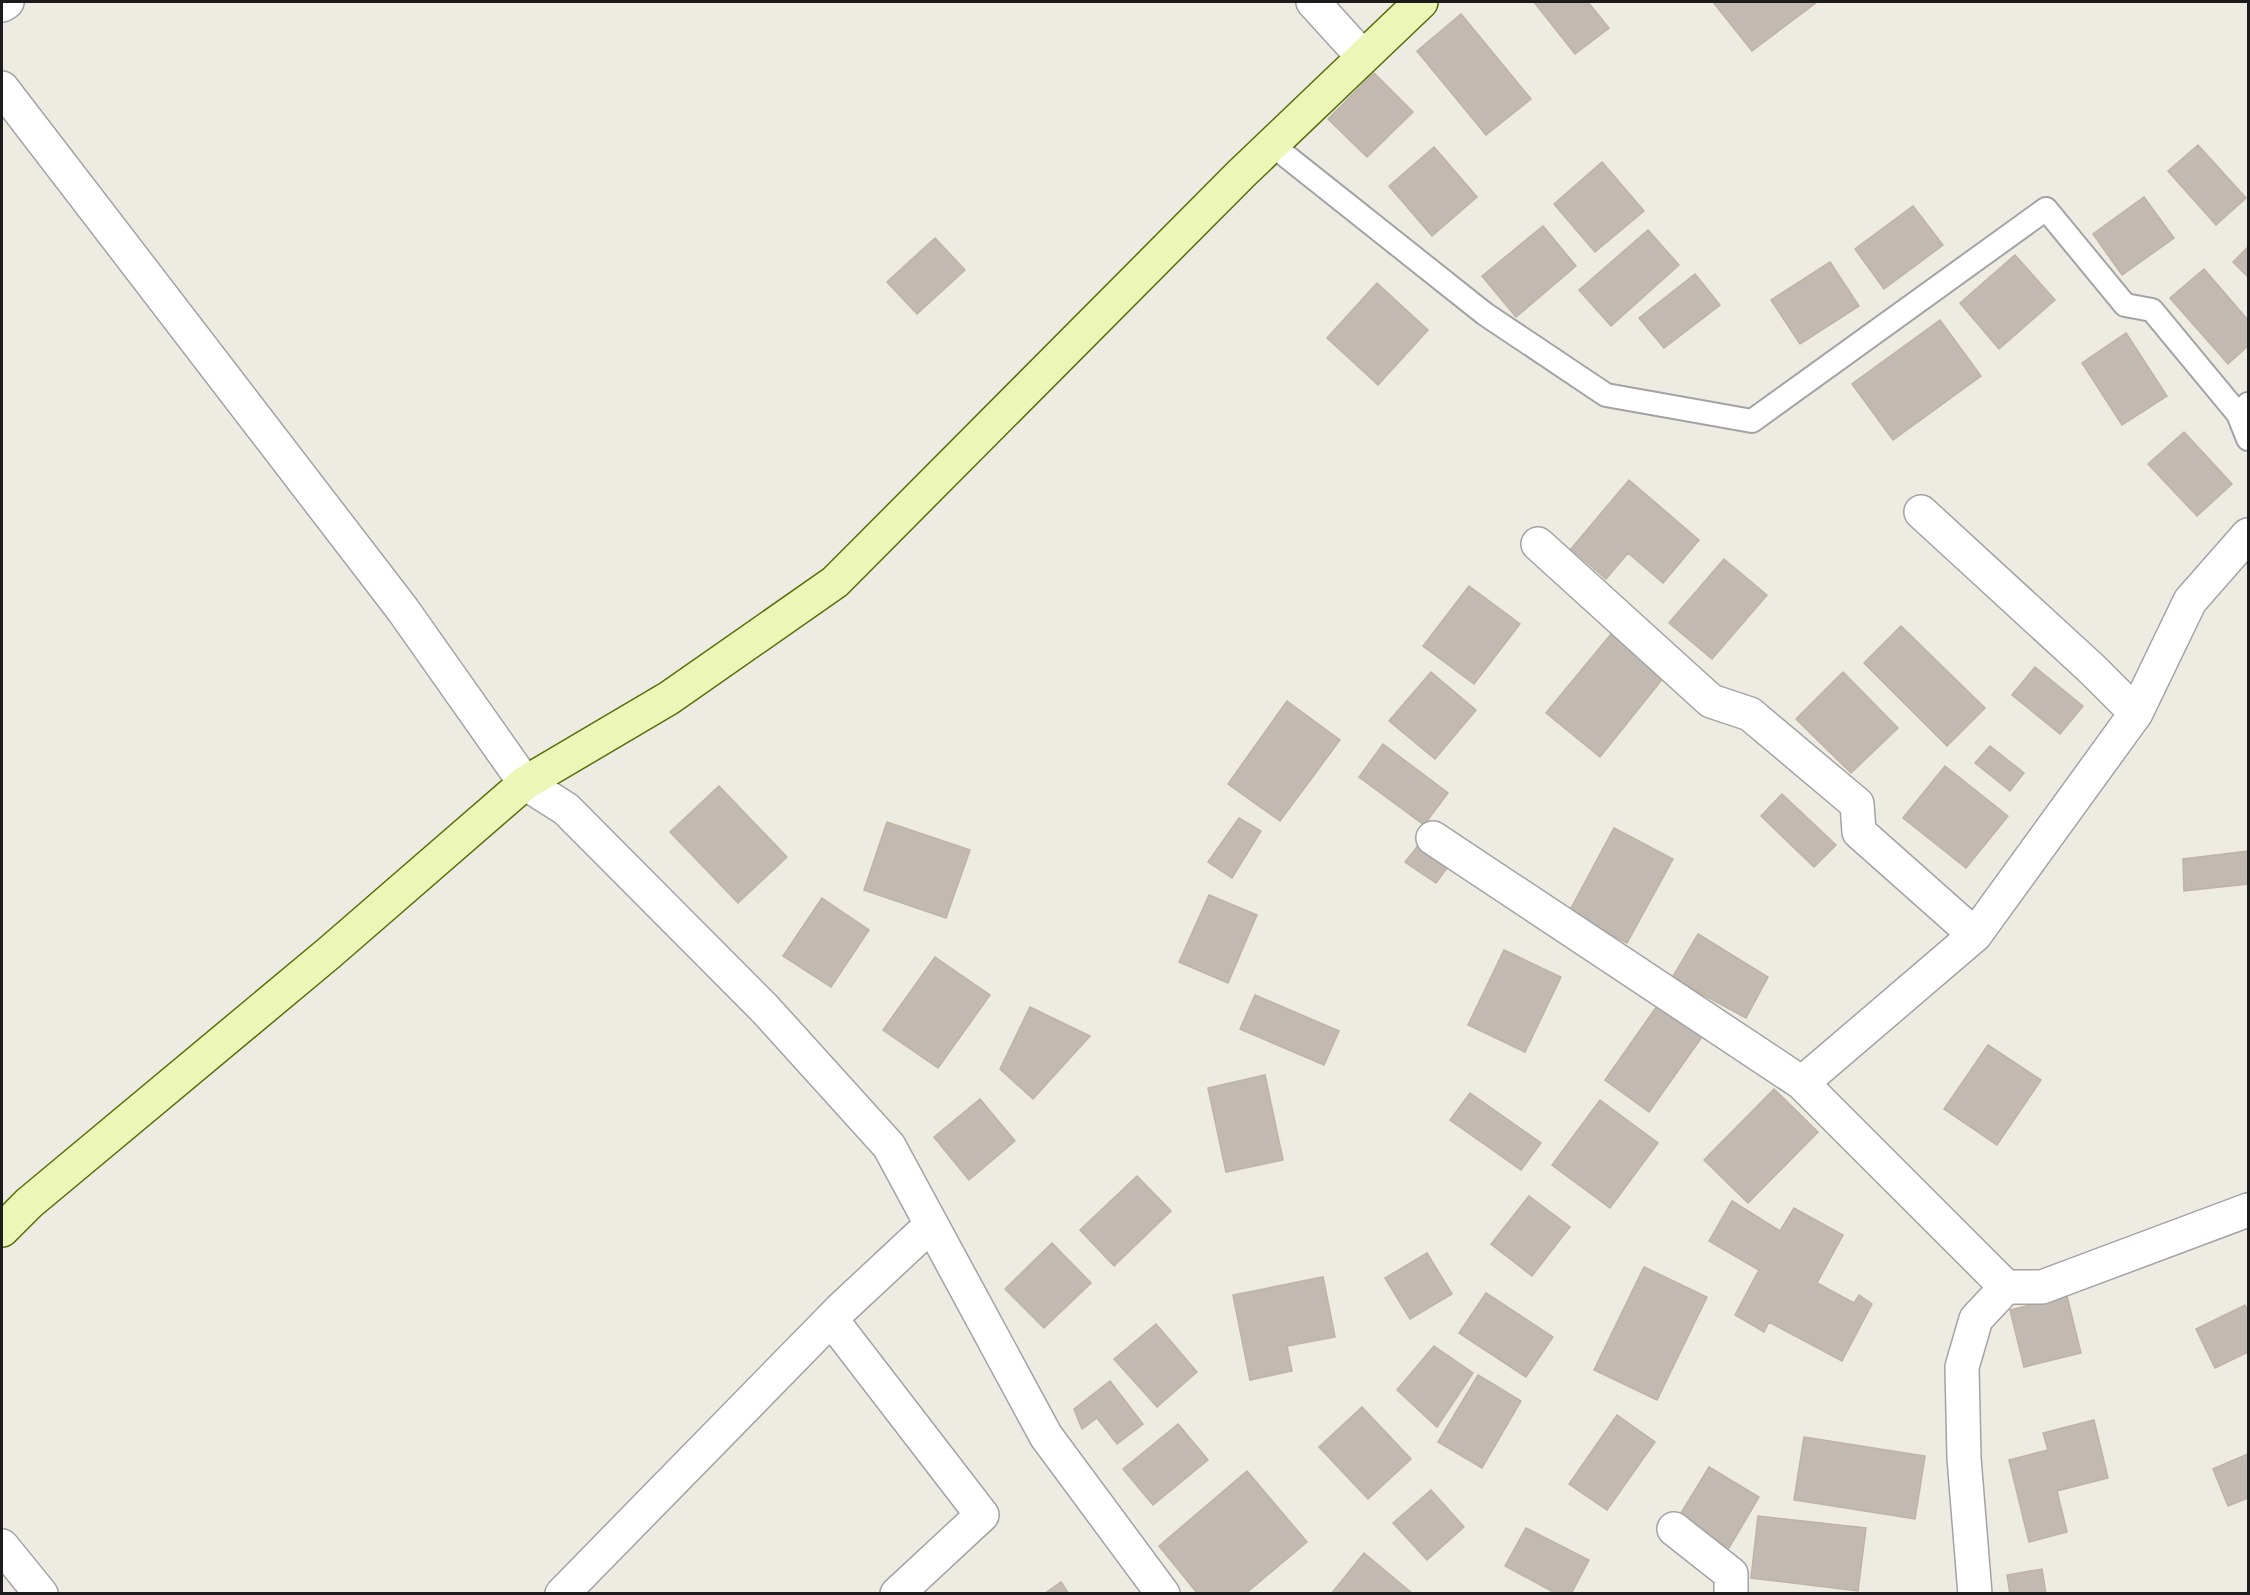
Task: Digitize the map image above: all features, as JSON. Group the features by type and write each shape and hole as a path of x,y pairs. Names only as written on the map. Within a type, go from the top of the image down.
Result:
{"street":[{"path":"2,5 7,2"},
{"path":"1313,2 1363,57"},
{"path":"2,1230 29,1203 329,953 525,783 669,698 835,582 1271,144 1420,2"},
{"path":"2,88 396,601 525,783 566,809 765,1009 889,1146 1046,1436 1163,1593"},
{"path":"1921,512 2093,670 2136,713"},
{"path":"1802,1083 1975,935 2136,713 2190,601 2248,535"},
{"path":"1538,544 1711,700 1750,714 1857,804 1859,832 1975,935"},
{"path":"1433,838 1802,1083 2006,1287 2042,1287 2248,1209"},
{"path":"562,1593 831,1319 931,1224"},
{"path":"1975,1593 1964,1458 1962,1367 1976,1319 2006,1287"},
{"path":"831,1319 982,1515 897,1593"},
{"path":"1674,1529 1731,1574 1731,1593"},
{"path":"2,1546 41,1593"}],"lane":[{"path":"1271,144 1485,314 1606,395 1752,421 2046,208 2125,305 2152,310 2243,408 2248,439"}],"building":[{"path":"1534,2 1588,2 1609,28 1575,54"},
{"path":"1713,2 1817,2 1752,51"},
{"path":"1461,14 1531,99 1486,135 1417,51"},
{"path":"1374,73 1413,112 1367,157 1328,119"},
{"path":"2198,145 2246,198 2216,225 2168,171"},
{"path":"1434,147 1477,197 1432,236 1389,186"},
{"path":"1602,162 1644,211 1595,252 1554,204"},
{"path":"2144,197 2174,238 2122,275 2093,234"},
{"path":"1913,206 1943,245 1884,289 1855,249"},
{"path":"1543,226 1576,266 1516,317 1482,276"},
{"path":"1648,230 1679,265 1611,326 1579,290"},
{"path":"935,238 965,270 917,314 887,282"},
{"path":"2248,247 2248,277 2233,262"},
{"path":"2015,255 2055,300 1999,349 1960,303"},
{"path":"1830,262 1859,306 1800,344 1771,300"},
{"path":"2204,269 2248,320 2248,346 2228,364 2170,298"},
{"path":"1695,274 1720,305 1664,348 1639,318"},
{"path":"1377,283 1428,330 1378,385 1327,338"},
{"path":"1940,320 1981,376 1893,440 1852,384"},
{"path":"2126,333 2167,396 2122,425 2082,363"},
{"path":"2184,432 2232,484 2197,516 2148,464"},
{"path":"1629,480 1699,540 1663,583 1628,553 1606,579 1571,549"},
{"path":"1724,559 1767,595 1712,659 1669,623"},
{"path":"1469,586 1520,624 1474,684 1423,646"},
{"path":"1901,626 1985,708 1947,746 1864,663"},
{"path":"1611,634 1664,677 1600,757 1546,713"},
{"path":"2035,667 2083,706 2060,734 2012,695"},
{"path":"1431,672 1476,710 1435,759 1389,721"},
{"path":"1843,672 1898,728 1851,773 1796,719"},
{"path":"1287,701 1340,740 1280,821 1228,784"},
{"path":"1383,744 1448,793 1424,825 1359,777"},
{"path":"1990,746 2024,773 2010,791 1975,763"},
{"path":"1945,766 2008,816 1966,868 1903,818"},
{"path":"719,786 787,857 738,903 670,832"},
{"path":"1782,794 1836,845 1814,867 1761,816"},
{"path":"1239,818 1261,831 1232,878 1208,862"},
{"path":"887,822 970,850 946,918 864,890"},
{"path":"1614,828 1673,859 1627,943 1569,912"},
{"path":"1420,843 1450,864 1436,883 1405,862"},
{"path":"2248,851 2248,884 2184,891 2183,859"},
{"path":"1209,895 1257,915 1228,983 1179,962"},
{"path":"822,898 869,930 831,987 783,956"},
{"path":"1698,934 1768,977 1746,1018 1672,978"},
{"path":"1504,950 1561,977 1525,1052 1468,1025"},
{"path":"935,957 990,995 938,1068 883,1030"},
{"path":"1255,995 1339,1031 1324,1065 1240,1029"},
{"path":"1657,1006 1702,1037 1649,1112 1605,1080"},
{"path":"1030,1007 1090,1036 1033,1099 1000,1069"},
{"path":"1988,1045 2041,1080 1997,1145 1944,1109"},
{"path":"1265,1075 1283,1160 1226,1172 1208,1088"},
{"path":"1774,1089 1818,1132 1748,1203 1704,1160"},
{"path":"1470,1093 1541,1143 1521,1170 1450,1120"},
{"path":"980,1099 1015,1141 969,1180 934,1137"},
{"path":"1600,1100 1658,1143 1610,1208 1552,1165"},
{"path":"1137,1176 1171,1211 1114,1266 1080,1230"},
{"path":"1529,1196 1570,1227 1532,1276 1491,1244"},
{"path":"1732,1201 1780,1231 1794,1208 1843,1235 1817,1283 1854,1303 1859,1295 1872,1304 1842,1361 1769,1322 1764,1332 1735,1315 1759,1270 1709,1241"},
{"path":"1052,1243 1091,1283 1044,1328 1005,1289"},
{"path":"1427,1253 1452,1294 1410,1319 1385,1278"},
{"path":"1644,1267 1707,1297 1657,1400 1594,1370"},
{"path":"1323,1277 1335,1337 1287,1346 1292,1371 1250,1380 1233,1295"},
{"path":"1486,1293 1553,1337 1526,1377 1459,1333"},
{"path":"2067,1296 2081,1353 2024,1367 2010,1310"},
{"path":"2245,1305 2248,1312 2248,1352 2215,1368 2196,1329"},
{"path":"1156,1324 1197,1372 1157,1407 1114,1359"},
{"path":"1434,1346 1473,1373 1437,1427 1397,1390"},
{"path":"1478,1375 1521,1401 1482,1468 1438,1442"},
{"path":"1110,1381 1143,1424 1117,1444 1097,1418 1082,1429 1074,1409"},
{"path":"1362,1407 1411,1459 1368,1499 1319,1447"},
{"path":"1617,1415 1655,1442 1607,1510 1569,1484"},
{"path":"2094,1420 2108,1478 2057,1491 2067,1532 2029,1542 2009,1460 2048,1450 2043,1433"},
{"path":"1178,1424 1208,1460 1153,1505 1123,1469"},
{"path":"1804,1437 1925,1456 1915,1519 1794,1500"},
{"path":"2248,1454 2248,1498 2228,1506 2213,1469"},
{"path":"1709,1467 1759,1497 1729,1548 1678,1518"},
{"path":"1247,1471 1307,1542 1245,1594 1198,1594 1159,1546"},
{"path":"1431,1490 1464,1527 1427,1560 1393,1523"},
{"path":"1758,1516 1866,1528 1858,1591 1751,1578"},
{"path":"1526,1528 1589,1560 1571,1594 1557,1594 1505,1566"},
{"path":"1364,1553 1413,1594 1331,1594"},
{"path":"2042,1569 2046,1594 2010,1594 2007,1575"},
{"path":"1061,1582 1069,1594 1044,1594"}]}
